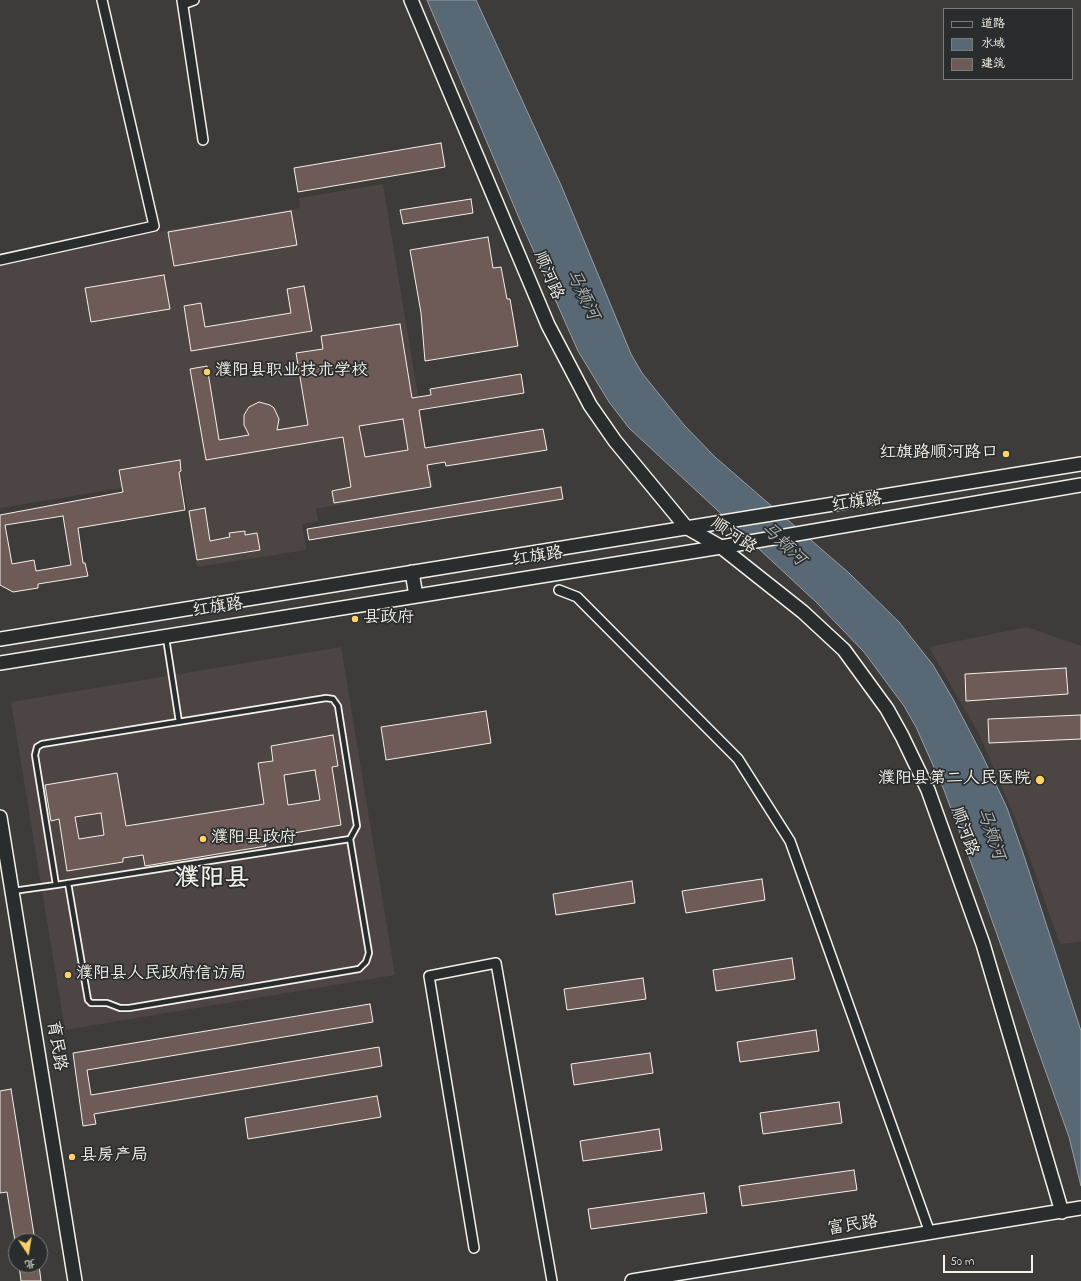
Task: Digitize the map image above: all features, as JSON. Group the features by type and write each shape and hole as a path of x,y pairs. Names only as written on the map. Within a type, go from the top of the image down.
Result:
{"street":[{"path":"0,260 154,226 102,0"},
{"path":"194,0 182,2 204,140"},
{"name":"顺河路","path":"411,0 548,326 590,405 615,441 686,528 721,546 803,612 844,650 872,687 902,736 928,790 983,944 1062,1212"},
{"name":"红旗路","path":"0,640 1081,464"},
{"name":"红旗路","path":"0,662 416,596 1081,485"},
{"path":"412,572 416,596"},
{"path":"560,590 577,597 738,759 790,841 930,1233"},
{"name":"育民路","path":"0,817 75,1281"},
{"path":"474,1248 429,976 496,963 552,1281"},
{"name":"富民路","path":"632,1281 1081,1208"}],"lane":[{"path":"166,636 179,722"},
{"path":"56,885 35,755 37,746 326,698 333,699 338,706 357,826 350,839 369,953 366,962 359,969 129,1008 120,1008 107,1003 91,1003 88,1000 68,883"},
{"path":"12,892 350,839"}],"shaded area":[{"name":"濮阳县职业技术学校","path":"383,184 433,487 316,509 318,521 302,524 306,550 197,567 182,478 0,508 0,266 155,232 300,208 299,198"},
{"name":"濮阳县第二人民医院","path":"1027,627 1081,646 1081,942 1060,944 1018,825 979,734 929,647"},
{"name":"濮阳县政府","path":"341,647 395,975 65,1030 11,702"}],"water":[{"name":"马颊河","path":"427,0 476,0 561,185 631,354 642,373 684,425 715,457 849,573 899,622 933,665 953,699 1007,808 1081,1031 1081,1186 1069,1137 983,895 944,790 916,727 904,706 864,652 816,602 629,428 609,402 578,351 519,218"}],"building":[{"path":"441,143 445,167 298,192 294,168"},
{"path":"471,199 473,213 403,224 400,210"},
{"path":"291,211 297,245 174,266 168,232"},
{"path":"488,237 493,268 501,267 507,299 510,299 518,346 425,361 421,313 410,250"},
{"path":"164,275 170,309 91,322 85,288"},
{"path":"304,286 312,331 191,351 184,306 201,303 205,327 291,313 287,289"},
{"path":"400,324 412,398 431,395 430,389 521,374 524,393 419,410 425,448 543,429 547,450 446,466 445,462 427,465 431,487 334,503 332,491 351,487 343,437 206,460 190,369 207,366 219,440 249,435 244,425 244,415 249,407 259,402 270,405 274,408 279,419 277,430 308,425 296,353 323,349 321,336","holes":["403,419 408,450 365,457 359,426"]},
{"path":"180,460 181,471 179,472 185,510 78,528 83,563 85,563 88,576 38,584 38,588 13,592 0,585 0,515 123,492 119,470","holes":["63,516 71,565 36,571 34,560 12,564 5,525"]},
{"path":"561,487 563,499 309,540 307,529"},
{"path":"205,508 210,541 230,537 229,533 245,531 245,535 257,533 260,550 197,560 189,511"},
{"path":"1066,668 1068,694 966,701 965,674"},
{"path":"486,711 491,743 386,760 381,727"},
{"path":"1081,715 1081,739 989,743 988,719"},
{"path":"333,735 338,766 332,767 341,825 264,838 266,846 145,866 143,855 123,858 123,862 67,871 59,819 51,821 45,785 117,773 126,826 264,804 258,763 273,761 271,746","holes":["315,770 320,800 288,805 284,775","101,813 104,835 79,839 75,817"]},
{"path":"762,879 765,900 686,913 682,891"},
{"path":"632,881 635,903 556,915 553,894"},
{"path":"792,958 795,979 716,991 713,970"},
{"path":"643,978 646,999 567,1010 564,989"},
{"path":"370,1004 373,1022 87,1070 91,1095 379,1047 382,1066 94,1114 96,1124 83,1126 73,1053"},
{"path":"816,1030 819,1051 740,1062 737,1042"},
{"path":"650,1053 653,1073 574,1085 571,1064"},
{"path":"11,1089 34,1233 14,1233 7,1192 0,1193 0,1091"},
{"path":"377,1096 381,1117 248,1139 245,1118"},
{"path":"839,1102 842,1123 763,1134 760,1113"},
{"path":"659,1129 662,1150 583,1161 580,1141"},
{"path":"854,1170 857,1190 742,1206 739,1186"},
{"path":"704,1193 707,1213 591,1229 588,1209"},
{"path":"20,1273 40,1273 41,1281 21,1281"}],"place":[{"name":"濮阳县职业技术学校","path":"207,372"},
{"name":"红旗路顺河路口","path":"1006,454"},
{"name":"县政府","path":"355,619"},
{"name":"濮阳县第二人民医院","path":"1040,780"},
{"name":"濮阳县政府","path":"203,839"},
{"name":"濮阳县人民政府信访局","path":"68,975"},
{"name":"县房产局","path":"72,1157"}],"district":[{"name":"濮阳县","path":"212,881"}]}
